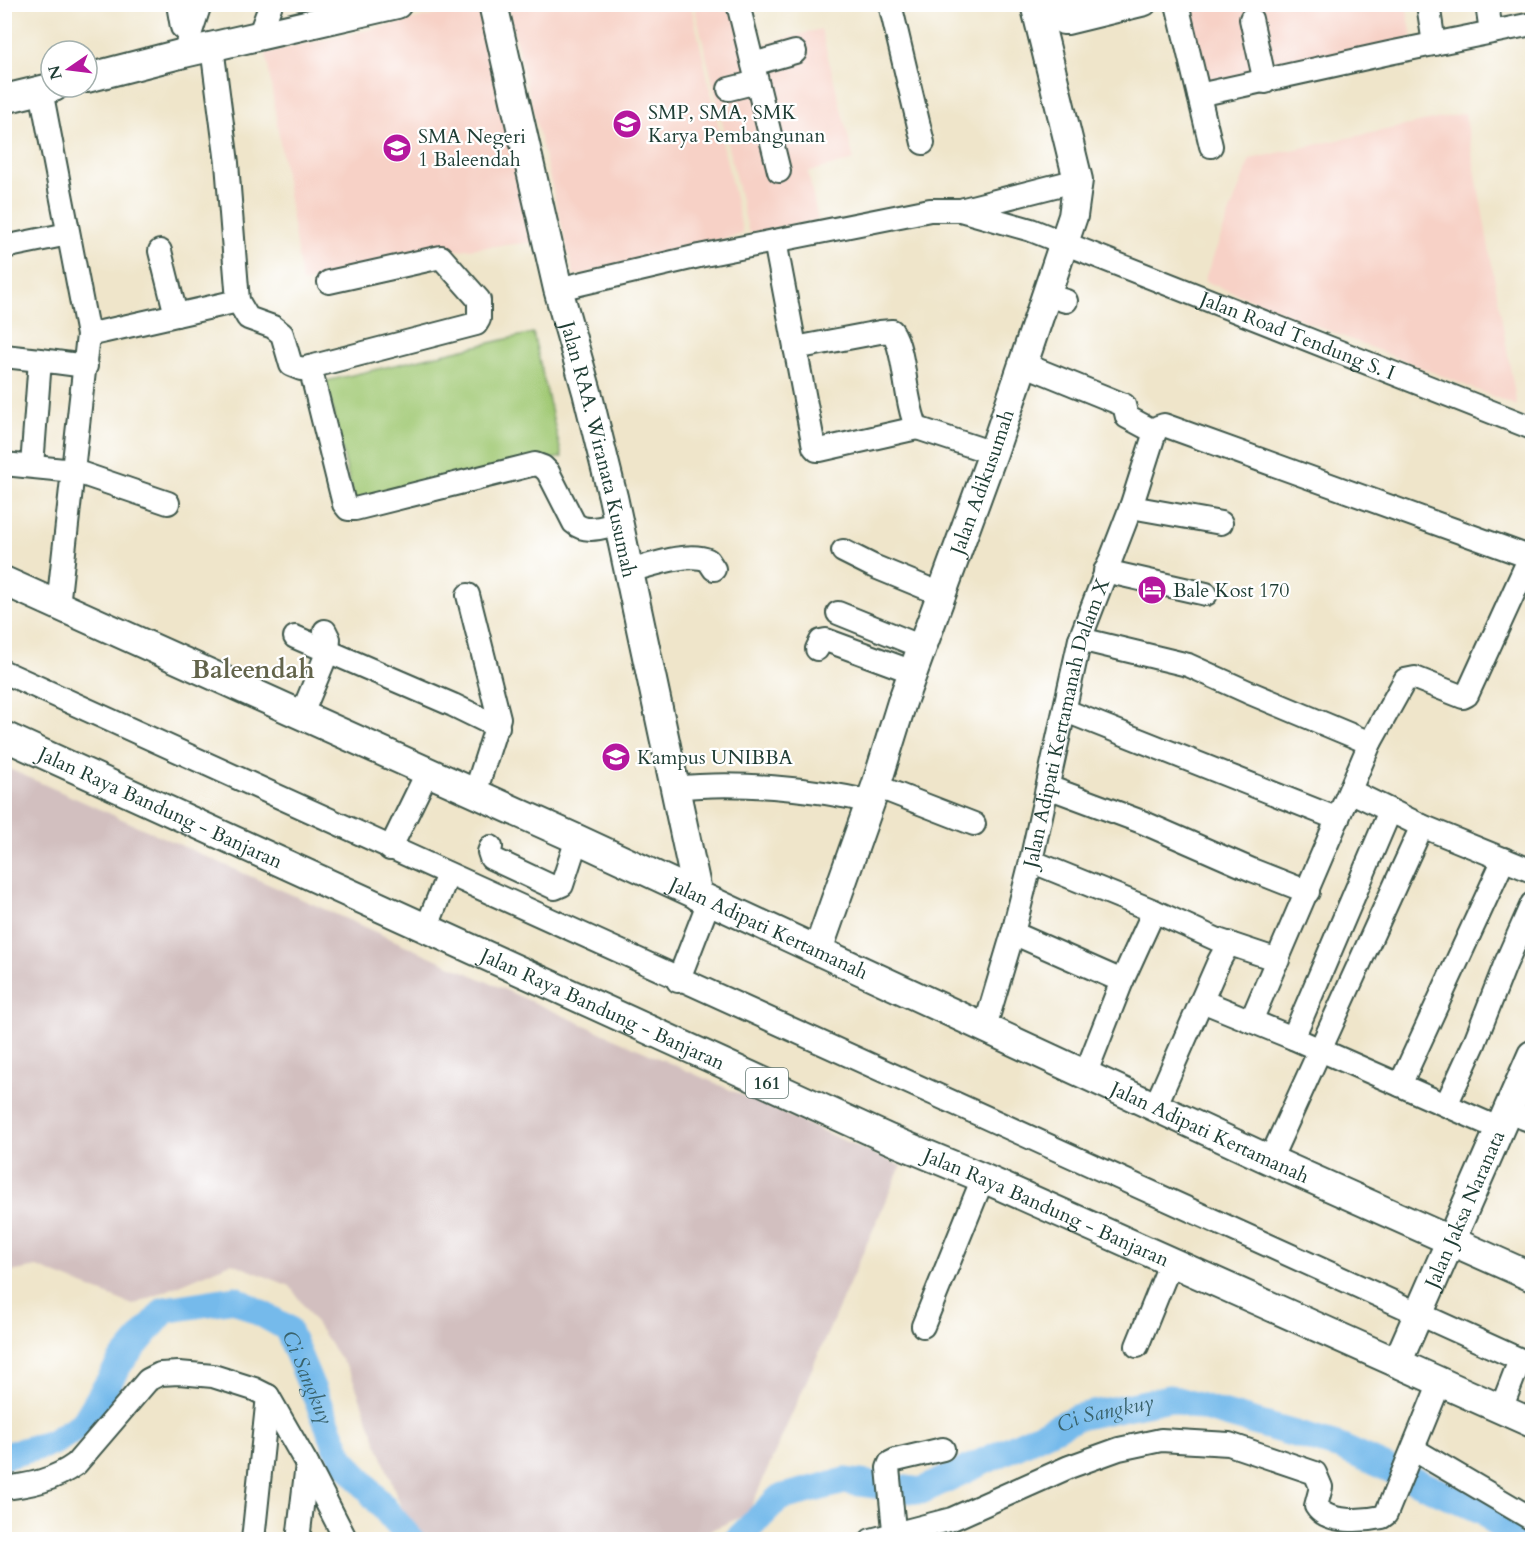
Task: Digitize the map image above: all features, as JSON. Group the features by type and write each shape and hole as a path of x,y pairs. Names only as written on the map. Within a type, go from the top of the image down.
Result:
{"main road":[{"path":"99,74 195,45 259,36 397,4"},
{"name":"Jalan RAA. Wiranata Kusumah","path":"493,4 558,289 587,392 629,571 675,788 703,898"},
{"name":"Jalan Adikusumah","path":"818,950 917,660 1023,364 1056,298 1064,243 1074,216 1078,180 1035,4"},
{"path":"4,99 39,91"},
{"name":"Jalan Adipati Kertamanah","path":"4,581 577,839 1270,1160 1533,1277"},
{"name":"Jalan Raya Bandung - Banjaran","path":"4,736 888,1138 983,1178 1533,1423"},
{"name":"Jalan Jaksa Naranata","path":"1397,1363 1450,1241 1513,1121 1533,1055"}],"street":[{"path":"178,4 182,27 195,45 227,163 238,301 248,318 273,327 282,334 289,361 295,368 310,367 476,324 479,319 479,300 441,257 329,282"},
{"path":"195,45 200,4"},
{"path":"259,36 271,4"},
{"path":"738,4 779,171"},
{"path":"890,4 923,143"},
{"path":"1058,4 1063,23 1145,4"},
{"path":"1178,4 1211,146"},
{"path":"1428,4 1434,44"},
{"path":"1487,4 1491,32"},
{"path":"1251,19 1265,82"},
{"path":"1199,95 1533,24"},
{"path":"729,89 795,52"},
{"path":"48,99 68,234 88,335 58,606"},
{"path":"558,289 699,256 930,210 960,210 1078,180"},
{"name":"Jalan Road Tendung S. I","path":"960,210 1031,230 1533,428"},
{"path":"4,247 68,234"},
{"path":"775,241 814,447 817,450 917,428 993,453"},
{"path":"160,251 176,315"},
{"path":"88,335 238,301"},
{"path":"795,348 892,331 899,351 911,415 917,428"},
{"path":"4,356 86,366"},
{"path":"32,466 40,360"},
{"path":"1023,364 1124,405 1128,418 1531,558 1467,695 1463,698 1415,678 1405,680 1370,743 1251,1021"},
{"path":"310,367 344,504 348,509 535,464 543,466 548,472 574,523 579,527 586,530 617,524"},
{"name":"Jalan Adipati Kertamanah Dalam X","path":"985,1027 1013,933 1031,861 1066,711 1080,639 1159,429"},
{"path":"4,464 74,471 168,503"},
{"path":"1131,507 1221,523"},
{"path":"843,551 941,594"},
{"path":"629,571 694,557 708,560 714,570"},
{"path":"1105,572 1206,594"},
{"path":"468,596 498,710 498,727 475,793"},
{"path":"838,614 917,660"},
{"path":"295,637 327,641 498,727"},
{"path":"1080,639 1188,665 1370,743"},
{"path":"817,649 821,640 826,640 917,660"},
{"path":"301,716 327,641"},
{"path":"4,672 1527,1363 1501,1409"},
{"path":"1066,711 1338,819"},
{"path":"391,846 390,849 427,773"},
{"path":"675,788 704,784 873,794 974,824"},
{"path":"1048,787 1142,822 1308,892"},
{"path":"1350,791 1422,826 1533,871"},
{"path":"1293,1038 1390,811"},
{"path":"1270,1160 1422,826"},
{"path":"491,847 489,852 491,858 555,888 562,885 577,839"},
{"path":"1400,1085 1504,859"},
{"path":"1031,861 1229,943 1278,960"},
{"path":"426,929 448,874"},
{"path":"679,978 678,981 703,898"},
{"path":"1446,1105 1474,1044 1504,965 1533,904"},
{"path":"1085,1075 1122,981 1154,911"},
{"path":"1013,933 1122,981"},
{"path":"1155,1107 1229,943"},
{"path":"1202,1001 1446,1105 1513,1121"},
{"path":"923,1326 983,1178"},
{"path":"1137,1346 1171,1262"},
{"path":"4,1488 32,1484 62,1474 76,1464 148,1380 160,1374 213,1376 268,1396 346,1539"},
{"path":"871,1539 894,1530 952,1519 1069,1467 1119,1449 1161,1440 1229,1444 1315,1473 1321,1487 1316,1506 1321,1513 1338,1519 1376,1518 1386,1514 1440,1382"},
{"path":"253,1539 268,1396"},
{"path":"894,1530 888,1468 890,1464 896,1460 943,1449"},
{"path":"1412,1451 1533,1519"},
{"path":"298,1539 306,1464"}],"shaded area":[{"name":"SMA Negeri 1 Baleendah","path":"479,5 535,242 430,253 302,283 266,53"},
{"name":"SMP, SMA, SMK Karya Pembangunan","path":"507,5 691,5 743,234 574,276"},
{"path":"694,5 746,5 756,46 821,29 854,160 808,172 818,220 749,233"},
{"path":"1178,5 1406,5 1414,47 1198,88"},
{"path":"1465,113 1517,406 1204,281 1250,159"},
{"path":"5,767 901,1166 748,1514 694,1539 413,1539 351,1374 290,1286 231,1263 133,1305 37,1267 5,1273"}],"green space":[{"path":"533,333 562,457 355,505 326,381"}],"waterway":[{"name":"Ci Sangkuy","path":"4,1456 52,1443 84,1423 120,1363 165,1310 235,1299 287,1328 341,1457 411,1540"},
{"name":"Ci Sangkuy","path":"737,1540 779,1498 845,1481 921,1491 1078,1417 1170,1398 1340,1447 1485,1512 1513,1540"}],"place":[{"name":"SMP, SMA, SMK Karya Pembangunan","path":"627,124"},
{"name":"SMA Negeri 1 Baleendah","path":"397,148"},
{"name":"Bale Kost 170","path":"1152,590"},
{"name":"Kampus UNIBBA","path":"616,757"}],"district":[{"name":"Baleendah","path":"253,669"}]}
